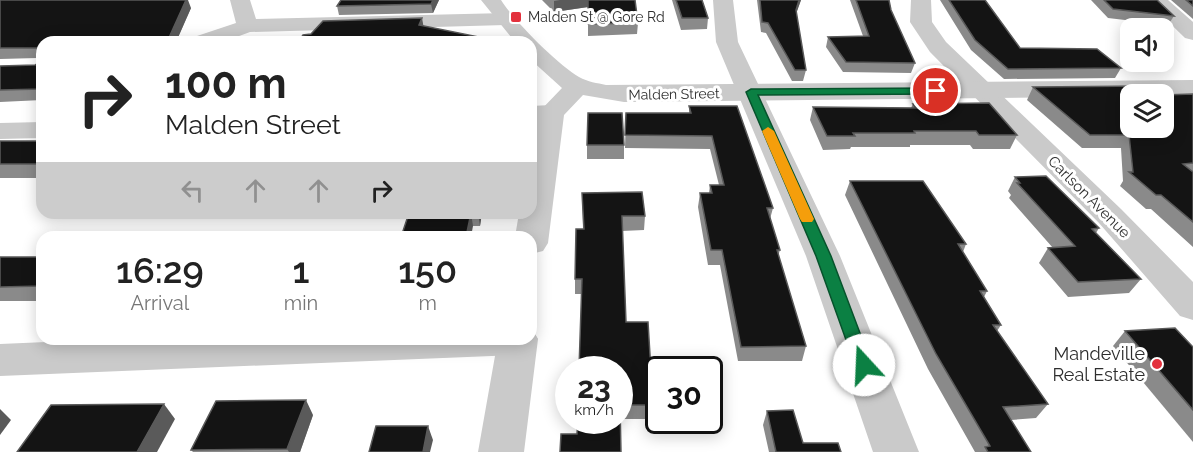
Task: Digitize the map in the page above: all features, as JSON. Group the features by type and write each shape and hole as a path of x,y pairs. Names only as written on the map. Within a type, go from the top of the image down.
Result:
{"street":[{"path":"240,0 247,26"},
{"path":"491,0 522,36"},
{"path":"723,0 728,42 824,256 896,452"},
{"name":"Carlson Avenue","path":"921,0 921,22 938,47 1110,216 1193,306"},
{"path":"1156,0 1193,33"},
{"path":"219,36 247,26 506,19"},
{"name":"Malden Street","path":"537,52 560,76 577,87 624,94 1193,88"},
{"path":"537,165 541,113 577,87"},
{"path":"0,131 36,130"},
{"path":"0,360 370,345"},
{"path":"501,452 517,345"}],"building":[{"path":"0,0 186,0 170,36 36,36 36,48 0,48"},
{"path":"341,0 433,0 431,4 337,6"},
{"path":"588,0 635,0 638,23 588,24"},
{"path":"676,0 702,0 708,18 682,18"},
{"path":"760,0 799,0 796,10 806,70 795,70 768,23 762,22"},
{"path":"856,0 889,0 891,10 915,63 846,62 828,37 869,36"},
{"path":"949,0 985,0 1020,48 1097,49 1120,68 1008,69 975,40"},
{"path":"1104,0 1157,0 1174,16 1113,9"},
{"path":"422,18 419,25 474,36 302,36 311,34 323,21"},
{"path":"35,65 36,89 0,90 0,66"},
{"path":"1120,86 1120,135 1090,135 1033,87"},
{"path":"1193,94 1193,163 1183,164 1193,172 1193,222 1129,172 1133,172 1129,138 1174,138 1174,95"},
{"path":"989,103 1017,135 979,135 976,131 914,131 915,133 853,133 855,136 827,136 813,107 916,108 913,104"},
{"path":"689,106 737,106 773,208 767,208 806,346 741,347 722,250 711,250 700,193 712,193 710,185 724,185 712,136 625,135 626,113 691,113"},
{"path":"588,113 622,113 624,145 587,145"},
{"path":"0,141 36,141 36,164 0,164"},
{"path":"1046,176 1099,228 1092,229 1141,279 1078,282 1048,248 1075,246 1017,183 1020,183 1015,177"},
{"path":"850,181 923,181 966,244 958,244 987,291 980,291 1001,325 993,325 1048,404 1003,407 1031,452 988,452 985,447 990,446 936,354"},
{"path":"642,192 645,216 622,216 626,322 648,322 650,356 645,356 645,405 633,405 633,356 579,356 582,279 575,279 576,229 584,229 582,193"},
{"path":"407,219 470,219 467,231 403,231"},
{"path":"0,257 36,257 36,286 0,287"},
{"path":"1175,328 1193,347 1193,410 1125,331"},
{"path":"306,400 287,449 191,450 216,401"},
{"path":"164,404 137,452 17,452 51,405"},
{"path":"793,410 803,443 838,443 841,452 776,452 767,411"},
{"path":"376,426 428,426 423,452 369,452"},
{"path":"561,434 621,434 621,452 560,452"}],"slow traffic":[{"path":"768,131 807,219"}],"place":[{"name":"Malden St @ Gore Rd","path":"516,17"},
{"name":"Mandeville Real Estate","path":"1157,364"}],"route":[{"path":"864,365 824,256 751,92 936,91"}]}
